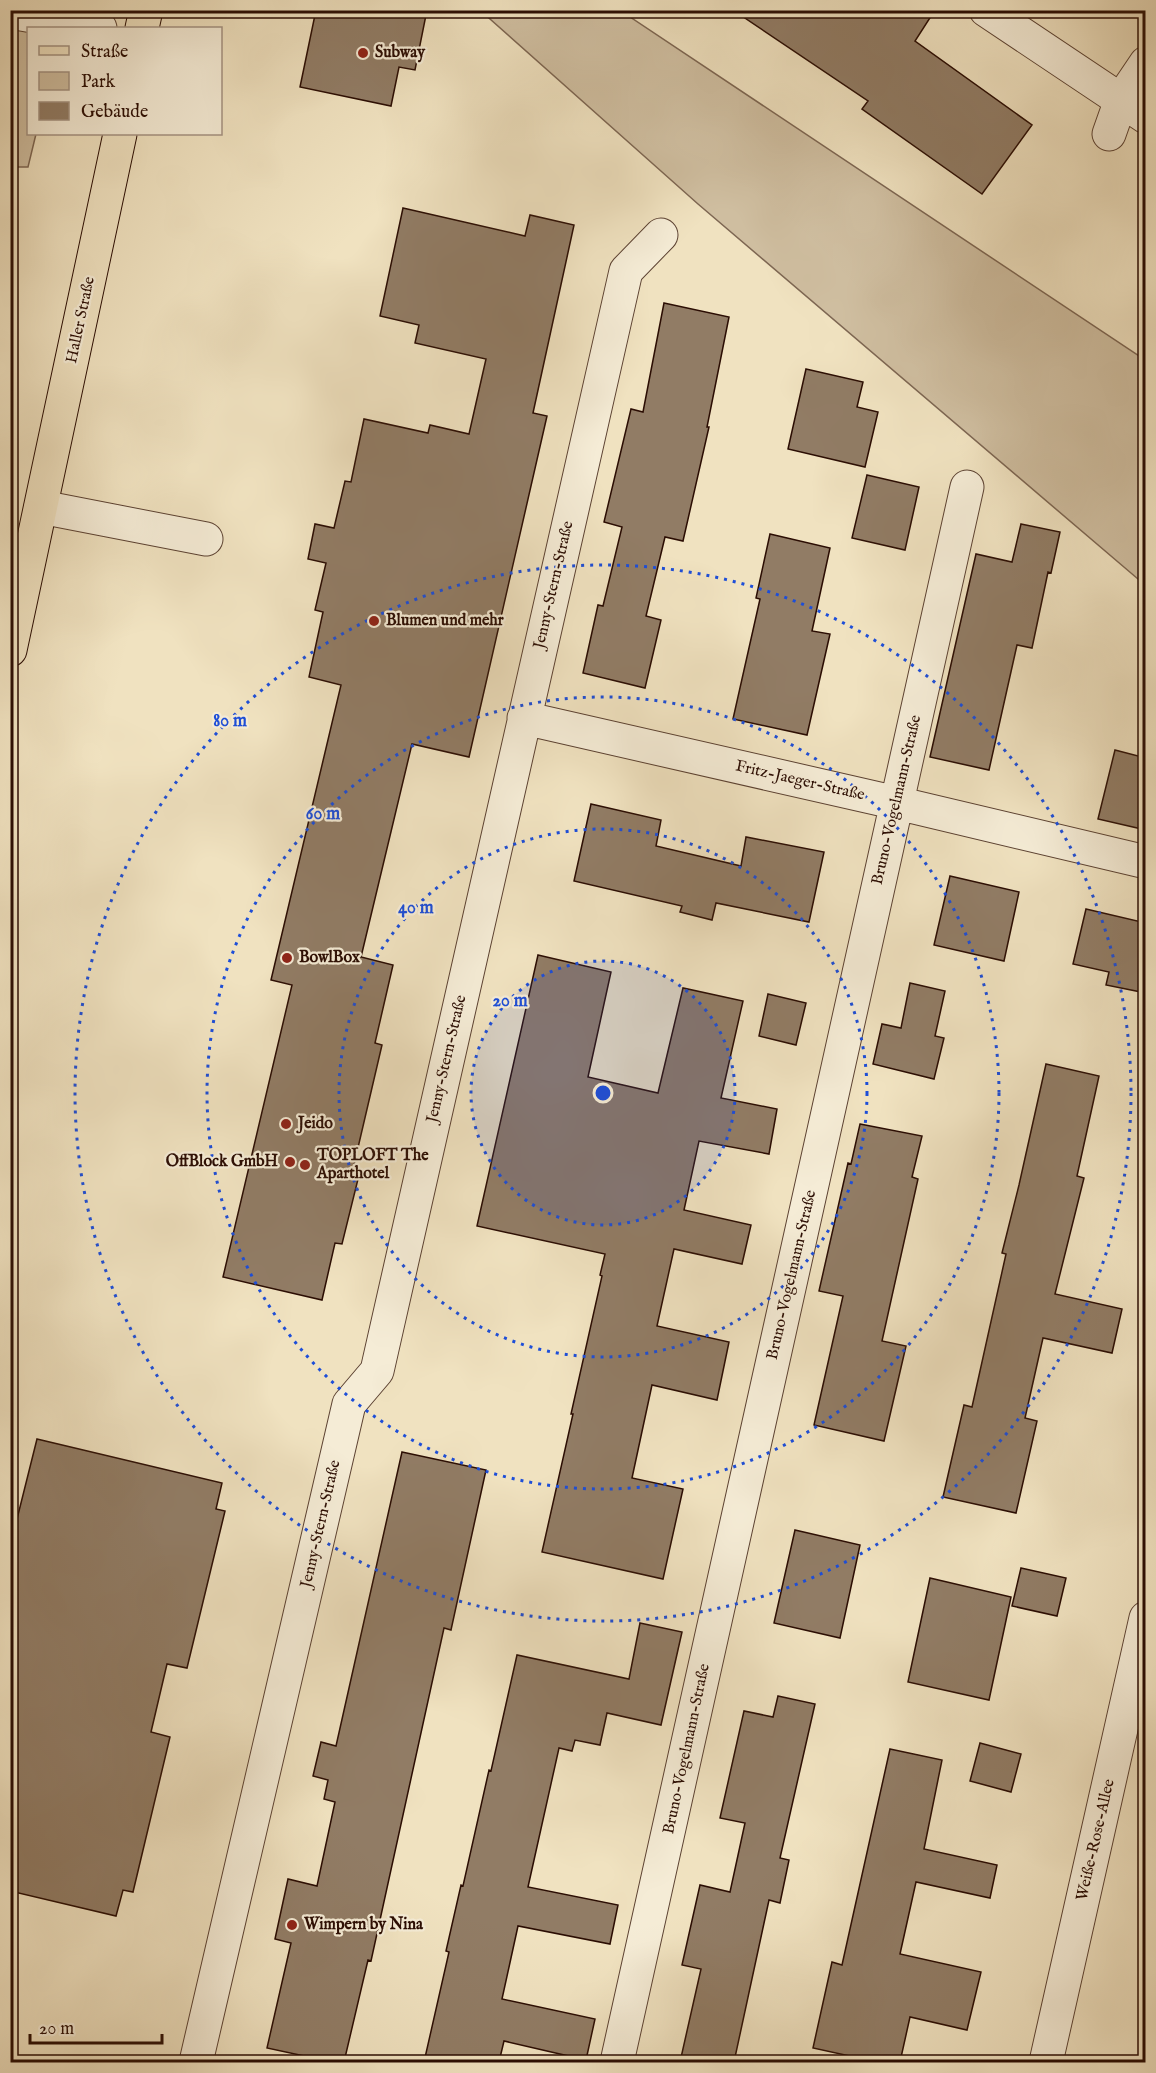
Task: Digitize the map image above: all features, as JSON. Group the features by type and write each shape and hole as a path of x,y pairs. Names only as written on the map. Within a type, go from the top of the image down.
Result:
{"main road":[{"path":"142,27 146,10"},
{"name":"Haller Straße","path":"10,650 120,135"}],"street":[{"path":"986,10 1133,109"},
{"path":"10,12 94,27"},
{"path":"1109,134 1133,109 1146,63"},
{"name":"Jenny-Stern-Straße","path":"196,2062 349,1404 376,1371 626,271 661,235"},
{"name":"Bruno-Vogelmann-Straße","path":"617,2062 967,487"},
{"path":"41,507 206,539"},
{"name":"Fritz-Jaeger-Straße","path":"524,718 1146,862"},
{"name":"Weiße-Rose-Allee","path":"1046,2062 1146,1618"}],"green space":[{"path":"481,11 621,11 1145,360 1145,585 698,204"},
{"path":"11,29 27,31 27,135 36,135 28,167 17,167 11,193"}],"building":[{"name":"Subway","path":"316,10 427,10 415,70 399,67 391,106 300,87"},
{"path":"733,10 935,10 915,41 1032,125 982,194 862,109 868,101"},
{"path":"403,208 525,236 530,215 574,225 533,413 547,416 469,757 412,744 361,957 393,965 375,1043 382,1045 353,1169 360,1171 342,1244 335,1243 322,1300 223,1277 292,985 271,980 341,685 309,677 323,612 315,610 326,563 308,559 315,524 334,528 345,481 351,482 364,419 428,433 430,425 469,434 486,359 415,343 419,325 380,316"},
{"path":"664,303 729,317 707,427 709,427 683,541 665,537 646,616 661,620 645,688 583,673 598,605 603,606 622,527 604,522 631,409 643,412"},
{"path":"806,369 863,382 857,407 878,412 865,467 788,449"},
{"path":"867,475 919,487 905,550 852,538"},
{"path":"1021,524 1060,532 1051,573 1048,572 1032,648 1017,645 989,770 930,757 976,554 1012,562"},
{"path":"770,534 830,548 812,631 830,634 807,735 733,719 760,599 756,598"},
{"path":"1115,750 1146,758 1146,830 1098,819"},
{"path":"591,804 661,820 656,846 741,866 746,837 824,852 809,922 716,903 712,920 680,912 682,906 574,881"},
{"path":"950,876 1019,892 1004,961 934,945"},
{"path":"1086,909 1146,923 1146,993 1106,985 1109,972 1073,964"},
{"path":"538,955 611,972 588,1077 658,1093 683,988 743,1001 721,1098 777,1109 769,1154 699,1141 684,1210 751,1225 742,1264 674,1249 657,1326 729,1342 717,1400 652,1385 632,1478 683,1489 663,1579 542,1552 605,1254 477,1226"},
{"path":"910,983 945,991 935,1036 944,1038 934,1079 873,1064 882,1024 901,1028"},
{"path":"768,994 806,1003 796,1045 759,1036"},
{"path":"1046,1064 1099,1076 1077,1176 1084,1178 1055,1294 1122,1309 1112,1353 1043,1338 1025,1418 1037,1421 1016,1513 943,1497 964,1405 972,1407 1006,1254 1002,1253"},
{"path":"860,1124 922,1136 912,1177 918,1179 882,1341 906,1346 884,1441 814,1425 843,1296 819,1291 848,1163 851,1164"},
{"path":"37,1439 222,1483 216,1509 225,1511 187,1668 167,1664 151,1732 170,1737 133,1892 123,1890 116,1916 10,1891 10,1547"},
{"path":"402,1452 486,1470 451,1630 444,1628 371,1961 368,1960 344,2062 332,2062 267,2048 291,1943 275,1939 288,1879 317,1886 335,1802 324,1799 328,1780 313,1776 321,1742 336,1746"},
{"path":"795,1530 860,1545 840,1638 774,1623"},
{"path":"1021,1568 1066,1578 1057,1616 1012,1606"},
{"path":"930,1578 1011,1597 989,1700 908,1682"},
{"path":"640,1623 682,1632 661,1725 607,1713 600,1745 575,1740 572,1751 559,1748 528,1887 618,1905 610,1944 518,1926 502,1999 595,2019 586,2060 504,2041 499,2062 424,2062 449,1952 446,1951 461,1885 463,1886 517,1655 629,1679"},
{"path":"778,1696 815,1704 780,1858 789,1860 780,1903 769,1900 734,2062 680,2062 701,1969 682,1965 700,1885 730,1892 745,1823 720,1818 744,1711 773,1717"},
{"path":"980,1743 1021,1754 1011,1792 970,1781"},
{"path":"890,1749 942,1760 924,1849 997,1865 990,1898 916,1882 900,1954 981,1972 967,2030 910,2017 900,2062 877,2062 813,2048 832,1962 842,1965"}],"place":[{"name":"Subway","path":"363,53"},
{"name":"Blumen und mehr","path":"374,621"},
{"name":"BowlBox","path":"287,958"},
{"name":"Jeido","path":"286,1124"},
{"name":"OffBlock GmbH","path":"290,1162"},
{"name":"TOPLOFT The Aparthotel","path":"305,1165"},
{"name":"Wimpern by Nina","path":"292,1925"}]}
